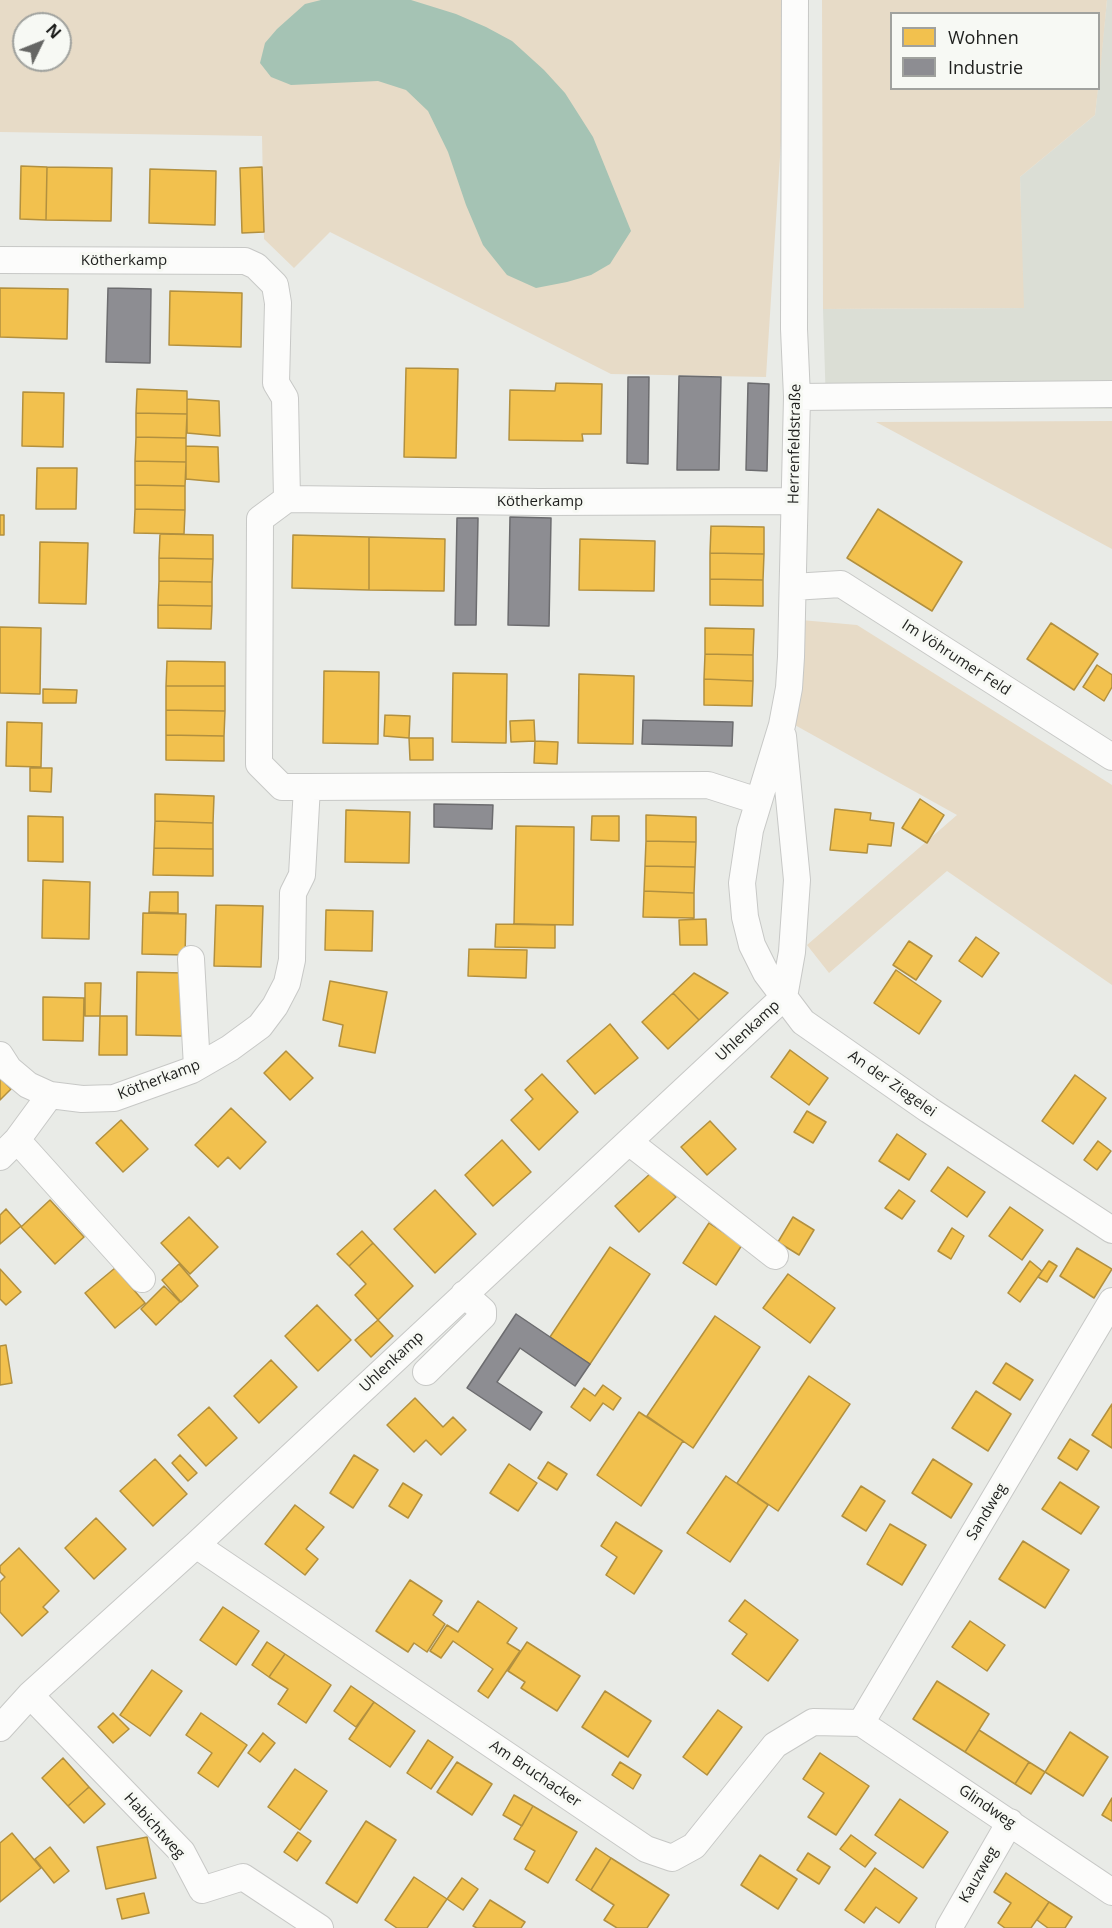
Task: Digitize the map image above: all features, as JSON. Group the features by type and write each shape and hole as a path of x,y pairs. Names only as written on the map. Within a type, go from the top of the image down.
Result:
{"street":[{"name":"Herrenfeldstraße","path":"742,883 750,830 782,725 789,688 797,397 794,329 795,0"},
{"name":"Kötherkamp","path":"0,260 245,261 256,266 275,285 278,303 276,383 285,398 287,499 539,502 793,501"},
{"path":"797,397 1112,394"},
{"path":"287,499 260,519 259,764 282,787 708,785 758,801"},
{"name":"Im Vöhrumer Feld","path":"793,586 841,584 1112,757"},
{"path":"782,725 797,880 792,952 784,998"},
{"name":"Kötherkamp","path":"0,1055 9,1069 28,1085 50,1095 82,1099 114,1098 197,1067 230,1048 260,1026 275,1006 287,983 292,960 293,893 302,875 307,788"},
{"name":"An der Ziegelei","path":"742,883 745,917 752,945 766,973 803,1022 929,1110 1112,1230"},
{"path":"191,959 197,1067"},
{"name":"Uhlenkamp","path":"0,1728 30,1695 196,1545 784,998"},
{"path":"50,1095 8,1148 142,1279"},
{"path":"629,1142 775,1256"},
{"path":"426,1372 483,1316 483,1311 464,1294"},
{"name":"Sandweg","path":"861,1723 1112,1301"},
{"name":"Am Bruchacker","path":"196,1545 646,1849 672,1858 694,1846 776,1745 813,1722 861,1723"},
{"name":"Habichtweg","path":"30,1695 182,1852 202,1890 243,1877 320,1928"},
{"name":"Glindweg","path":"861,1723 1112,1892"},
{"name":"Kauzweg","path":"949,1928 1010,1822"}],"shaded area":[{"path":"0,0 790,0 766,377 611,374 330,232 294,268 264,239 262,136 0,132"},
{"path":"321,0 411,0 456,14 512,41 544,70 565,93 593,137 631,231 610,264 591,275 536,288 507,275 483,245 466,205 448,152 428,111 406,90 378,81 291,85 271,77 260,63 265,43 305,4"},
{"path":"822,0 1107,0 1100,73 1100,12 890,12 890,90 1098,90 1095,115 1020,177 1024,308 823,309"},
{"path":"1107,0 1112,0 1112,409 826,406 823,309 1023,308 1020,177 1095,115 1098,90 1100,90"},
{"path":"1112,421 1112,549 876,422"},
{"path":"801,620 857,625 1112,785 1112,985 947,871 829,973 807,945 957,815 793,724"}],"building: Wohnen":[{"path":"21,166 47,167 46,220 20,219"},
{"path":"47,167 112,168 111,221 46,220"},
{"path":"262,167 264,232 242,233 240,168"},
{"path":"150,169 216,171 215,225 149,223"},
{"path":"0,288 68,289 67,339 0,337"},
{"path":"170,291 242,293 241,347 169,345"},
{"path":"406,368 458,369 456,458 404,457"},
{"path":"556,383 602,384 601,434 582,434 583,441 509,440 510,390 555,391"},
{"path":"137,389 187,391 187,414 136,413"},
{"path":"23,392 64,393 63,447 22,446"},
{"path":"187,399 219,401 220,436 187,433"},
{"path":"136,413 187,414 186,438 136,437"},
{"path":"136,437 186,438 186,462 135,461"},
{"path":"186,446 218,447 219,482 186,479"},
{"path":"135,461 186,462 185,486 135,485"},
{"path":"37,468 77,468 76,509 36,509"},
{"path":"135,485 185,486 185,510 135,509"},
{"path":"135,509 185,510 184,534 134,533"},
{"path":"878,509 962,562 932,611 847,558"},
{"path":"0,515 4,515 4,535 0,535"},
{"path":"711,526 764,527 764,554 710,553"},
{"path":"160,534 213,535 213,559 159,558"},
{"path":"293,535 369,537 369,590 292,588"},
{"path":"369,537 445,539 444,591 369,590"},
{"path":"580,539 655,541 654,591 579,590"},
{"path":"40,542 88,543 86,604 39,603"},
{"path":"710,553 764,554 763,580 710,579"},
{"path":"159,558 213,559 212,582 159,581"},
{"path":"710,579 763,580 763,606 710,605"},
{"path":"159,581 212,582 212,606 158,605"},
{"path":"158,605 212,606 211,629 158,628"},
{"path":"1051,623 1098,654 1074,690 1027,659"},
{"path":"0,627 41,628 40,694 0,693"},
{"path":"705,628 754,629 753,655 705,654"},
{"path":"705,654 753,655 753,681 704,679"},
{"path":"167,661 225,662 225,686 166,686"},
{"path":"1097,665 1112,675 1112,687 1104,701 1083,687"},
{"path":"324,671 379,672 378,744 323,743"},
{"path":"453,673 507,674 506,743 452,742"},
{"path":"579,674 634,676 633,744 578,743"},
{"path":"704,679 753,681 752,706 704,705"},
{"path":"166,686 225,686 225,711 166,710"},
{"path":"43,689 77,690 76,703 43,703"},
{"path":"166,710 225,711 224,736 166,735"},
{"path":"385,715 410,716 409,738 384,736"},
{"path":"534,720 535,741 511,742 510,721"},
{"path":"7,722 42,723 41,767 6,766"},
{"path":"166,735 224,736 224,761 166,760"},
{"path":"409,738 433,738 433,760 410,760"},
{"path":"535,741 558,742 557,764 534,763"},
{"path":"30,768 52,768 51,792 30,791"},
{"path":"155,794 214,796 213,823 155,821"},
{"path":"920,799 944,815 927,843 902,828"},
{"path":"835,809 871,813 870,820 894,823 891,846 868,844 867,853 830,850"},
{"path":"346,810 410,812 409,863 345,862"},
{"path":"646,815 696,817 696,842 646,841"},
{"path":"28,816 63,817 63,862 28,861"},
{"path":"592,816 619,816 619,841 591,840"},
{"path":"155,821 213,823 213,849 154,848"},
{"path":"516,826 574,827 573,925 514,924"},
{"path":"646,841 696,842 695,867 645,866"},
{"path":"154,848 213,849 213,876 153,875"},
{"path":"645,866 695,867 694,893 644,891"},
{"path":"43,880 90,882 89,939 42,938"},
{"path":"644,891 694,893 694,918 643,917"},
{"path":"150,892 178,892 178,913 149,912"},
{"path":"216,905 263,906 261,967 214,966"},
{"path":"326,910 373,911 372,951 325,950"},
{"path":"143,913 186,914 185,955 142,954"},
{"path":"706,919 707,945 680,945 679,920"},
{"path":"496,924 555,925 555,948 495,947"},
{"path":"976,937 999,953 982,977 959,961"},
{"path":"909,941 932,956 916,980 893,965"},
{"path":"469,949 527,950 526,978 468,976"},
{"path":"896,970 941,1001 919,1034 874,1003"},
{"path":"137,972 184,973 182,1036 136,1035"},
{"path":"694,973 728,993 699,1020 673,993"},
{"path":"330,981 387,992 375,1053 339,1046 343,1025 323,1020"},
{"path":"85,983 101,983 100,1016 85,1016"},
{"path":"673,993 699,1020 668,1049 642,1022"},
{"path":"43,997 84,998 83,1041 43,1040"},
{"path":"100,1016 127,1016 127,1055 99,1055"},
{"path":"610,1024 638,1058 595,1094 567,1061"},
{"path":"790,1050 828,1078 809,1105 771,1077"},
{"path":"286,1051 313,1078 290,1100 264,1073"},
{"path":"542,1074 578,1112 539,1150 511,1120 533,1099 525,1090"},
{"path":"1075,1075 1106,1098 1073,1144 1042,1121"},
{"path":"0,1078 11,1089 0,1100"},
{"path":"231,1108 266,1142 240,1169 228,1157 218,1167 195,1145"},
{"path":"807,1111 826,1122 813,1143 794,1132"},
{"path":"121,1120 148,1149 123,1172 96,1143"},
{"path":"710,1121 736,1149 707,1175 681,1147"},
{"path":"897,1134 926,1154 909,1180 879,1161"},
{"path":"502,1140 531,1172 493,1206 465,1175"},
{"path":"1098,1141 1111,1151 1097,1170 1084,1160"},
{"path":"948,1167 985,1192 967,1217 931,1191"},
{"path":"652,1172 676,1197 639,1232 615,1206"},
{"path":"435,1190 476,1234 435,1273 394,1229"},
{"path":"899,1190 915,1201 902,1219 885,1208"},
{"path":"50,1200 84,1237 55,1264 21,1227"},
{"path":"1010,1207 1043,1230 1022,1260 989,1236"},
{"path":"6,1209 21,1226 0,1244 0,1215"},
{"path":"189,1217 218,1247 190,1274 161,1243"},
{"path":"793,1217 814,1230 799,1255 778,1242"},
{"path":"709,1223 742,1245 716,1285 683,1263"},
{"path":"952,1228 964,1236 951,1259 938,1251"},
{"path":"362,1231 373,1243 349,1266 337,1254"},
{"path":"373,1243 413,1286 378,1320 355,1295 366,1284 349,1266"},
{"path":"610,1247 650,1274 590,1364 550,1337"},
{"path":"1077,1248 1112,1269 1094,1298 1060,1276"},
{"path":"1030,1261 1042,1271 1020,1302 1008,1293"},
{"path":"1049,1261 1057,1266 1047,1282 1038,1277"},
{"path":"179,1264 198,1286 181,1302 162,1280"},
{"path":"115,1268 145,1303 115,1328 85,1293"},
{"path":"0,1269 21,1292 6,1305 0,1299"},
{"path":"788,1274 835,1308 810,1343 763,1308"},
{"path":"164,1286 180,1302 156,1325 141,1309"},
{"path":"317,1305 351,1340 318,1371 285,1336"},
{"path":"715,1316 760,1347 693,1448 647,1416"},
{"path":"378,1320 393,1336 371,1357 355,1340"},
{"path":"6,1345 12,1383 0,1385 0,1346"},
{"path":"271,1360 297,1387 259,1423 234,1396"},
{"path":"1006,1363 1033,1380 1020,1400 993,1383"},
{"path":"809,1376 850,1404 778,1511 737,1483"},
{"path":"603,1385 621,1398 613,1410 603,1403 590,1421 571,1407 584,1388 595,1396"},
{"path":"976,1391 1011,1414 988,1451 952,1428"},
{"path":"415,1398 443,1427 453,1417 466,1430 441,1455 426,1440 414,1452 387,1425"},
{"path":"1112,1404 1112,1448 1092,1435"},
{"path":"209,1407 237,1438 206,1466 178,1435"},
{"path":"639,1412 683,1441 641,1506 597,1475"},
{"path":"1070,1439 1089,1451 1077,1470 1058,1458"},
{"path":"180,1455 197,1473 188,1481 172,1463"},
{"path":"354,1455 378,1470 353,1508 330,1493"},
{"path":"155,1459 187,1494 153,1526 120,1491"},
{"path":"933,1459 972,1484 951,1518 912,1493"},
{"path":"548,1462 567,1474 557,1490 538,1478"},
{"path":"509,1464 537,1483 518,1511 490,1493"},
{"path":"726,1476 768,1505 730,1562 687,1533"},
{"path":"1060,1482 1099,1507 1081,1534 1042,1509"},
{"path":"403,1483 422,1495 408,1518 389,1506"},
{"path":"861,1486 885,1501 866,1531 842,1516"},
{"path":"295,1505 324,1527 306,1549 318,1559 305,1575 265,1544"},
{"path":"96,1518 126,1549 94,1579 65,1548"},
{"path":"616,1522 662,1551 634,1594 606,1575 617,1557 601,1546"},
{"path":"890,1524 926,1545 902,1585 867,1564"},
{"path":"1023,1541 1069,1570 1045,1608 999,1579"},
{"path":"19,1548 59,1591 43,1607 48,1612 22,1636 0,1612 0,1582 5,1577 0,1572 0,1566"},
{"path":"410,1580 442,1601 433,1615 445,1624 427,1652 414,1643 408,1652 376,1631"},
{"path":"745,1600 798,1640 768,1681 732,1654 747,1634 729,1621"},
{"path":"478,1601 517,1628 507,1643 520,1651 488,1698 478,1691 493,1669 453,1641 441,1658 430,1651 447,1625 458,1632"},
{"path":"223,1607 259,1631 236,1665 200,1640"},
{"path":"970,1621 1005,1645 987,1671 952,1647"},
{"path":"267,1642 285,1654 269,1677 252,1665"},
{"path":"527,1642 580,1676 557,1711 521,1688 525,1682 508,1671"},
{"path":"285,1654 331,1685 306,1723 278,1704 288,1689 269,1677"},
{"path":"152,1670 182,1691 150,1736 120,1715"},
{"path":"937,1681 989,1714 965,1752 913,1719"},
{"path":"351,1686 374,1702 356,1727 334,1711"},
{"path":"605,1691 651,1721 628,1757 582,1727"},
{"path":"374,1702 415,1731 390,1767 349,1739"},
{"path":"718,1710 742,1727 707,1775 683,1757"},
{"path":"113,1713 129,1729 113,1743 98,1727"},
{"path":"201,1713 247,1745 218,1787 198,1773 212,1753 186,1735"},
{"path":"979,1730 1029,1762 1015,1784 965,1752"},
{"path":"1070,1732 1108,1757 1083,1796 1045,1772"},
{"path":"263,1733 275,1743 260,1762 248,1753"},
{"path":"428,1740 453,1757 431,1789 407,1773"},
{"path":"820,1753 869,1786 836,1835 808,1817 824,1793 803,1779"},
{"path":"63,1758 89,1787 68,1806 42,1778"},
{"path":"457,1762 492,1784 472,1815 437,1792"},
{"path":"620,1762 641,1775 633,1789 612,1775"},
{"path":"1029,1762 1045,1772 1031,1794 1015,1784"},
{"path":"295,1769 327,1791 300,1830 268,1807"},
{"path":"89,1787 105,1804 84,1823 68,1806"},
{"path":"514,1795 533,1806 522,1826 503,1815"},
{"path":"1112,1798 1112,1821 1102,1815"},
{"path":"900,1799 948,1832 923,1868 875,1835"},
{"path":"533,1806 577,1832 548,1883 525,1869 535,1851 514,1839"},
{"path":"366,1821 396,1840 357,1903 326,1883"},
{"path":"298,1832 311,1841 297,1861 284,1852"},
{"path":"12,1833 41,1868 0,1902 0,1843"},
{"path":"851,1835 876,1853 865,1867 840,1849"},
{"path":"147,1837 156,1878 106,1889 97,1847"},
{"path":"50,1847 69,1871 54,1883 35,1859"},
{"path":"596,1848 611,1858 591,1890 576,1880"},
{"path":"808,1853 830,1867 819,1884 797,1870"},
{"path":"760,1855 797,1879 778,1909 741,1885"},
{"path":"611,1858 669,1895 647,1928 617,1928 604,1920 614,1905 591,1890"},
{"path":"875,1868 917,1898 899,1923 876,1907 864,1923 845,1910"},
{"path":"1006,1873 1049,1902 1031,1928 1005,1928 998,1923 1011,1903 994,1892"},
{"path":"414,1877 447,1899 427,1928 397,1928 385,1920"},
{"path":"462,1878 478,1889 463,1910 447,1899"},
{"path":"144,1893 149,1913 122,1919 117,1899"},
{"path":"490,1900 525,1922 521,1928 477,1928 473,1926"},
{"path":"1049,1902 1072,1917 1065,1928 1048,1928 1037,1920"}],"building: Industrie":[{"path":"108,288 151,289 150,363 106,362"},
{"path":"679,376 721,377 719,470 677,470"},
{"path":"628,377 649,377 648,464 627,463"},
{"path":"748,383 769,384 767,471 746,470"},
{"path":"510,517 551,518 549,626 508,625"},
{"path":"457,518 478,518 476,625 455,625"},
{"path":"643,720 733,722 732,746 642,744"},
{"path":"434,804 493,805 492,829 434,827"},
{"path":"516,1314 590,1364 575,1386 520,1348 497,1382 542,1412 530,1430 467,1388"}]}
